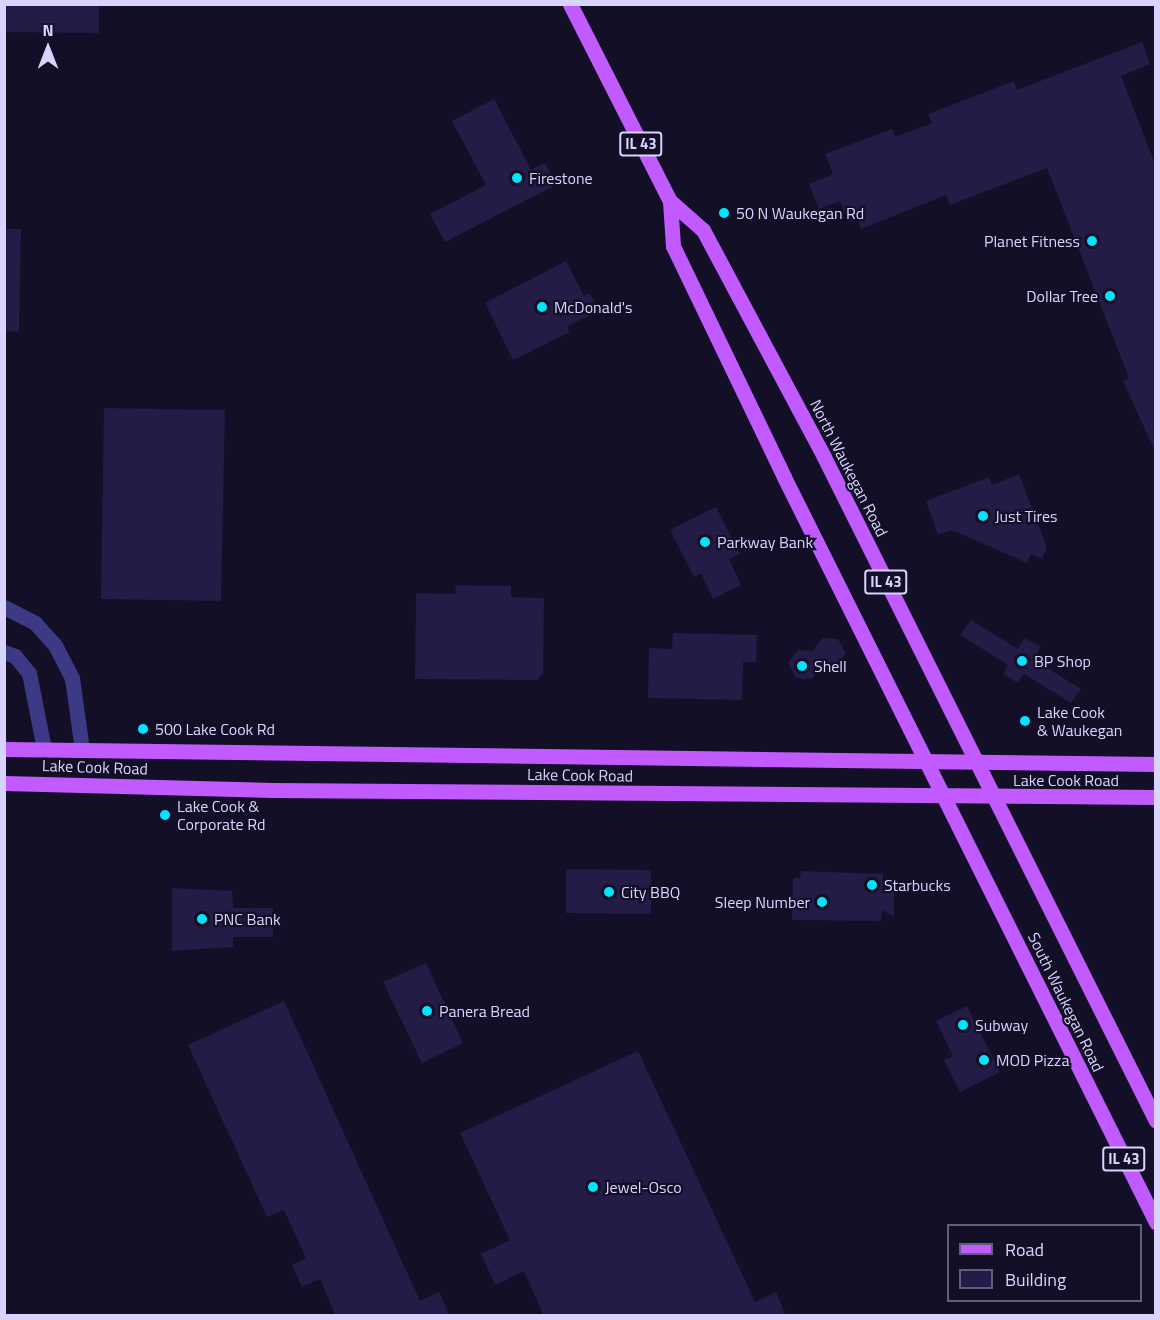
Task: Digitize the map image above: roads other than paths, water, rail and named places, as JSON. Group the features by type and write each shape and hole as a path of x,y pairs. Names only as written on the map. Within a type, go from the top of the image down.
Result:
{"main road":[{"name":"North Waukegan Road","path":"570,4 670,201 703,230 824,457 977,764"},
{"name":"North Waukegan Road","path":"670,201 673,246 784,477 929,764"},
{"name":"Lake Cook Road","path":"4,749 929,764 1155,764"},
{"name":"IL 43","path":"929,764 947,798"},
{"name":"IL 43","path":"977,764 995,798"},
{"name":"Lake Cook Road","path":"4,783 947,798 1155,797"},
{"name":"South Waukegan Road","path":"947,798 1155,1222"},
{"name":"South Waukegan Road","path":"995,798 1155,1121"}],"street":[{"path":"4,607 35,623 55,645 72,678 82,750"},
{"path":"4,652 15,657 29,673 44,749"}],"place":[{"name":"Firestone","path":"517,178"},
{"name":"50 N Waukegan Rd","path":"724,213"},
{"name":"Planet Fitness","path":"1092,241"},
{"name":"Dollar Tree","path":"1110,296"},
{"name":"McDonald's","path":"542,307"},
{"name":"Just Tires","path":"983,516"},
{"name":"Parkway Bank","path":"705,542"},
{"name":"BP Shop","path":"1022,661"},
{"name":"Shell","path":"802,666"},
{"name":"Lake Cook & Waukegan","path":"1025,721"},
{"name":"500 Lake Cook Rd","path":"143,729"},
{"name":"Lake Cook & Corporate Rd","path":"165,815"},
{"name":"Starbucks","path":"872,885"},
{"name":"City BBQ","path":"609,892"},
{"name":"Sleep Number","path":"822,902"},
{"name":"PNC Bank","path":"202,919"},
{"name":"Panera Bread","path":"427,1011"},
{"name":"Subway","path":"963,1025"},
{"name":"MOD Pizza","path":"984,1060"},
{"name":"Jewel-Osco","path":"593,1187"}]}
